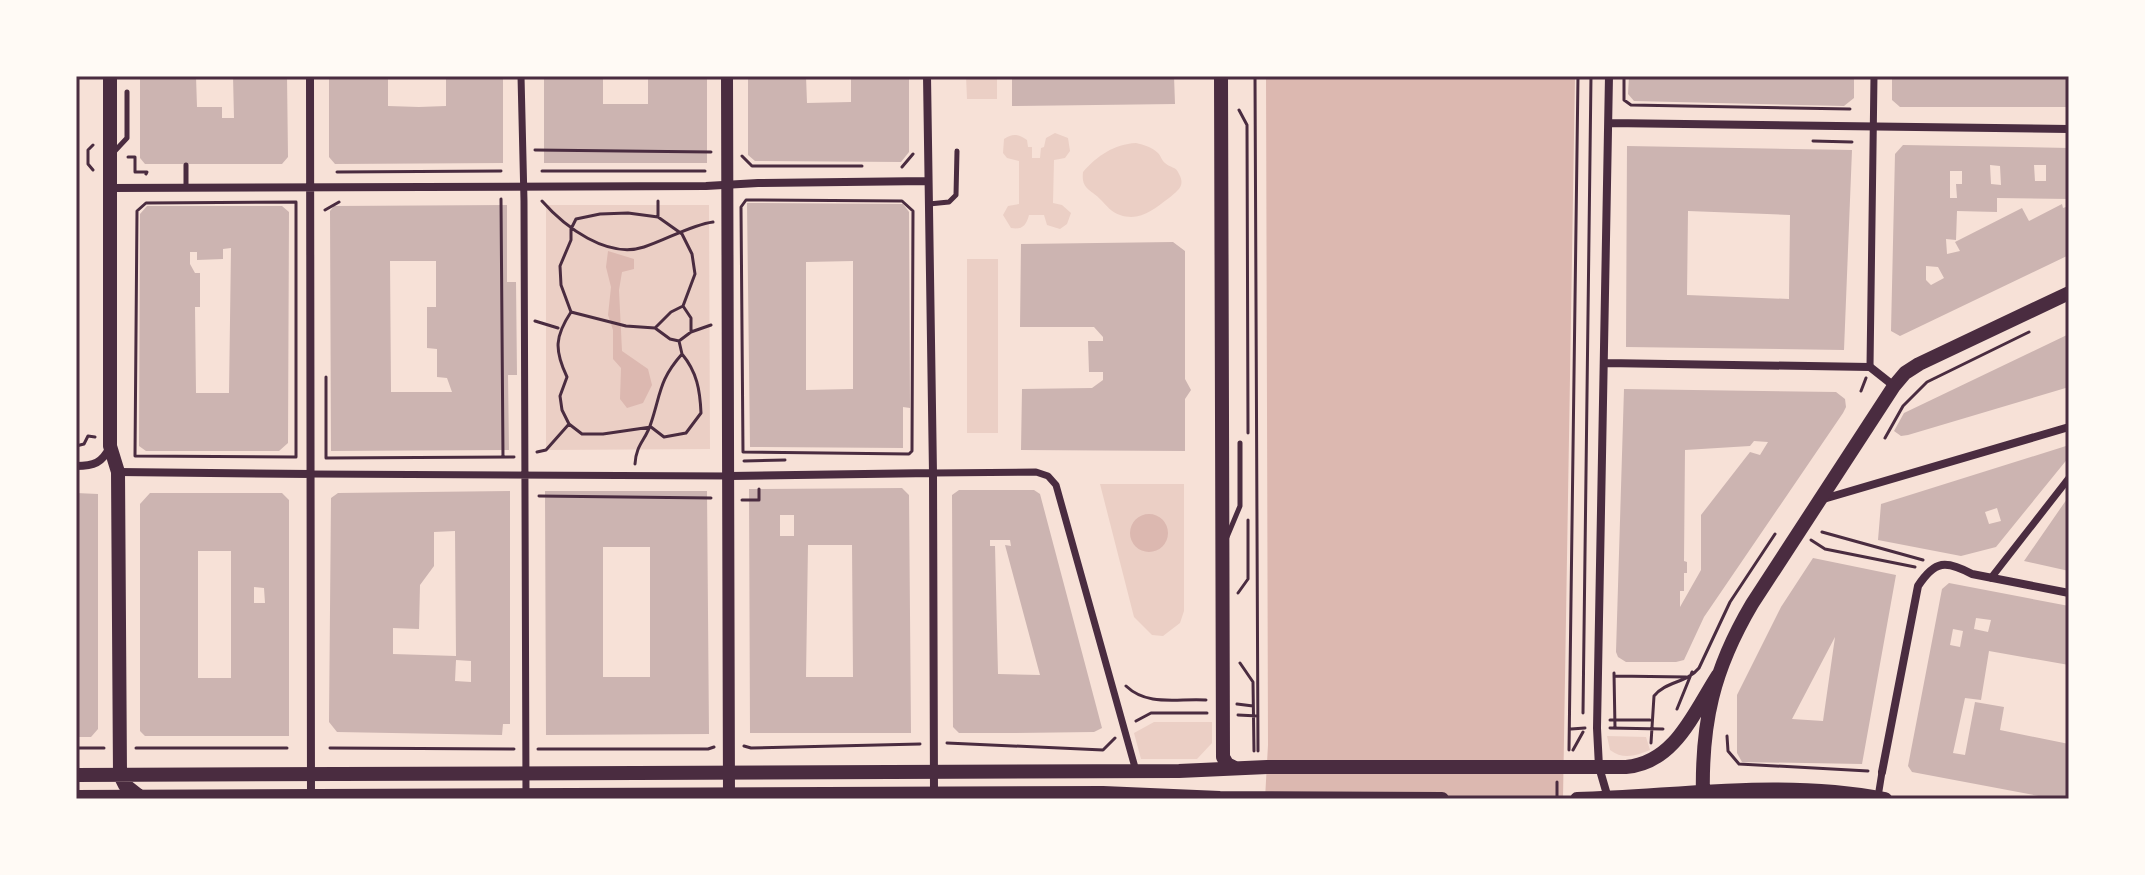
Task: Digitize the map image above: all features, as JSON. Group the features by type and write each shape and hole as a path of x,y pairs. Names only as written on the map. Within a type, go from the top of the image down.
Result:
{"main road":[{"path":"110,76 110,446 118,472 120,775 125,785 139,796"},
{"path":"1221,76 1223,741 1224,761 1235,768"},
{"path":"1702,795 1705,722 1718,675 1735,635 1894,386 1905,373 1919,364 2069,293"},
{"path":"76,775 1637,766 1666,753 1718,675"},
{"path":"1166,798 1217,754 1223,741"},
{"path":"1577,799 1785,789 1881,798"},
{"path":"76,797 1120,794 1166,798 1442,799"},
{"path":"1608,798 1617,799"}],"street":[{"path":"310,76 312,797"},
{"path":"521,76 526,797"},
{"path":"727,76 729,797"},
{"path":"927,76 934,796"},
{"path":"1608,798 1599,767 1597,720 1609,76"},
{"path":"1870,367 1874,76"},
{"path":"1609,123 2069,129"},
{"path":"110,188 928,181"},
{"path":"1605,363 1870,367 1894,386"},
{"path":"1820,500 2069,427"},
{"path":"76,466 93,465 104,458 110,446"},
{"path":"118,472 730,476 1036,472 1048,476 1056,485 1125,729 1129,771"},
{"path":"1991,578 2069,478"},
{"path":"1881,798 1882,772 1918,586 1928,570 1944,564 1991,578 2069,593"}],"lane":[{"path":"110,157 127,138 127,92"},
{"path":"929,204 949,202 956,195 957,151"},
{"path":"186,165 186,187"},
{"path":"1222,549 1240,506 1240,443"}],"path":[{"path":"1255,76 1258,751"},
{"path":"1563,750 1570,750 1571,729 1578,76"},
{"path":"1567,767 1590,719 1584,716 1582,710 1591,76"},
{"path":"1624,76 1624,100 1631,105 1850,109"},
{"path":"1577,139 1590,140"},
{"path":"1805,141 1852,142"},
{"path":"544,150 707,152"},
{"path":"902,167 916,151"},
{"path":"742,152 742,157 752,166 873,166"},
{"path":"337,172 501,171"},
{"path":"658,200 658,217"},
{"path":"746,200 902,201 913,211 912,451 909,454 743,452 741,207 746,200"},
{"path":"324,210 337,202 352,201"},
{"path":"503,457 501,201 524,201"},
{"path":"557,201 542,201 584,239 625,249 643,248 664,237 714,222"},
{"path":"296,202 296,444 296,457 135,456 137,211 146,203 296,202"},
{"path":"571,312 561,285 560,266 576,219 628,213 658,217 682,234 692,254 695,274 683,306 671,312 655,328"},
{"path":"683,306 691,318 691,332"},
{"path":"571,312 626,326 655,328 670,339 679,341 691,332 715,326"},
{"path":"571,312 560,329 557,357 567,377 560,396 569,424 582,434 651,427 664,437 686,433 701,413 699,387 691,365 682,354 679,341"},
{"path":"524,319 560,329"},
{"path":"1885,438 1903,406 1927,382 2041,327"},
{"path":"634,475 635,449 651,427 658,393 682,354"},
{"path":"326,366 326,458 523,457 546,450 569,424"},
{"path":"1574,381 1587,382"},
{"path":"749,500 759,500 759,489"},
{"path":"545,496 707,496"},
{"path":"1822,532 1923,560 1928,570"},
{"path":"1615,728 1614,674 1691,674 1674,716"},
{"path":"330,748 708,749 730,741 751,748 934,743 1103,750 1125,729 1151,713 1258,716"},
{"path":"1597,720 1651,720"},
{"path":"1571,729 1585,728"},
{"path":"1606,728 1668,729"},
{"path":"1727,736 1728,751 1739,764 1882,772"},
{"path":"76,748 287,748"}],"shaded area":[{"path":"966,76 997,76 997,99 967,99"},
{"path":"1266,76 1575,76 1563,799 1265,799 1268,745"},
{"path":"1055,133 1068,138 1070,151 1065,158 1054,160 1053,203 1062,205 1071,213 1067,224 1060,229 1047,225 1044,215 1029,215 1023,226 1011,228 1003,215 1008,206 1019,204 1019,161 1007,158 1003,153 1004,139 1013,135 1024,138 1028,147 1032,147 1032,158 1040,158 1046,138"},
{"path":"1136,143 1156,151 1164,162 1176,170 1182,182 1178,190 1152,210 1140,216 1127,217 1112,211 1088,189 1083,172 1106,152"},
{"path":"546,205 709,205 710,449 546,450"},
{"path":"608,251 634,259 634,269 622,272 619,290 622,351 648,369 652,385 643,403 627,408 620,399 621,368 613,359 613,330 608,315 611,287 606,267"},
{"path":"967,259 998,259 998,433 967,433"},
{"path":"1100,484 1184,484 1184,611 1180,623 1163,636 1152,635 1134,617"},
{"path":"1149,514 1162,520 1168,533 1162,546 1149,552 1136,546 1130,533 1136,520"},
{"path":"1154,722 1212,722 1212,743 1197,759 1141,759 1134,733"},
{"path":"1607,736 1646,737 1650,750 1635,755 1620,755 1610,750"}],"building":[{"path":"140,76 196,76 197,107 222,107 222,118 234,118 233,76 287,76 288,157 282,164 145,164 140,158"},
{"path":"329,76 388,76 388,106 419,107 446,106 446,76 503,76 503,163 335,164 329,157"},
{"path":"544,76 603,76 603,104 648,104 648,76 707,76 707,163 544,163"},
{"path":"748,76 806,76 807,103 851,102 851,76 909,76 909,152 901,162 755,161 748,155"},
{"path":"1012,76 1174,76 1175,104 1012,106"},
{"path":"1629,76 1854,76 1854,98 1844,106 1634,101 1628,94"},
{"path":"1892,76 2069,76 2069,107 1900,107 1892,100"},
{"path":"1903,145 2069,148 2069,199 1997,198 1997,212 1957,211 1956,240 1946,239 1947,254 1960,251 1955,242 2022,208 2029,221 2062,204 2063,208 2069,206 2069,255 1900,336 1891,331 1895,154","holes":["1990,165 2000,166 2001,185 1991,184","2034,165 2046,165 2046,181 2035,181","1950,171 1962,171 1962,184 1956,184 1957,198 1950,198","1926,266 1938,267 1944,278 1931,285 1926,280"]},
{"path":"1627,146 1852,150 1844,350 1626,347","holes":["1688,211 1790,215 1789,299 1687,295"]},
{"path":"747,203 903,204 909,212 910,408 903,407 903,448 750,447","holes":["853,261 853,389 806,390 806,262"]},
{"path":"507,205 507,282 516,282 517,375 508,375 509,450 331,451 330,211 334,206","holes":["390,261 436,261 436,307 427,307 427,348 437,349 437,377 447,378 452,392 391,392"]},
{"path":"147,206 282,206 289,212 288,443 279,451 146,451 139,446 140,214","holes":["231,248 229,393 196,393 195,307 200,307 200,273 195,273 190,264 190,252 197,252 197,260 223,259 223,249"]},
{"path":"1173,242 1185,251 1185,379 1191,390 1185,399 1185,451 1021,450 1022,389 1092,388 1103,380 1103,372 1089,372 1088,341 1103,341 1103,337 1094,327 1020,327 1021,244"},
{"path":"2069,334 2069,387 1908,435 1901,436 1894,431 1904,413"},
{"path":"1624,389 1836,392 1845,399 1843,413 1704,617 1684,660 1626,662 1616,652","holes":["1768,442 1760,455 1750,452 1701,515 1701,570 1680,607 1680,591 1684,591 1684,573 1687,573 1687,562 1684,561 1685,450"]},
{"path":"2066,446 2069,448 2069,457 1996,547 1961,556 1878,540 1881,504","holes":["1997,508 2001,521 1989,524 1985,512"]},
{"path":"902,488 909,495 911,733 750,733 749,489","holes":["780,515 794,515 794,536 780,536","808,545 852,545 853,677 806,677"]},
{"path":"959,490 1034,490 1040,494 1102,728 1094,732 959,733 953,727 952,495","holes":["990,540 1010,540 1011,546 1005,545 1040,675 998,674 995,546 990,546"]},
{"path":"510,491 510,724 503,724 502,735 337,732 329,722 331,498 338,493","holes":["455,531 456,656 393,654 393,628 419,629 420,585 434,566 434,532","456,660 471,661 471,682 455,681"]},
{"path":"545,491 707,491 709,734 546,735","holes":["603,547 650,547 650,677 603,677"]},
{"path":"76,493 98,494 98,729 91,737 76,737"},
{"path":"150,493 282,493 289,500 289,736 145,736 140,731 140,504","holes":["198,551 231,551 231,678 198,678","254,587 264,588 265,603 254,603"]},
{"path":"2069,496 2069,571 2024,561"},
{"path":"1813,558 1896,575 1862,764 1742,762 1737,753 1737,695 1781,607","holes":["1835,637 1823,721 1792,719"]},
{"path":"1949,583 2069,606 2069,665 1989,651 1981,700 1965,698 1953,753 1965,755 1975,702 2004,707 2000,730 2069,744 2069,799 1912,772 1908,766 1942,589","holes":["1976,618 1991,620 1988,632 1974,629","1953,629 1963,631 1960,647 1950,645"]}]}
